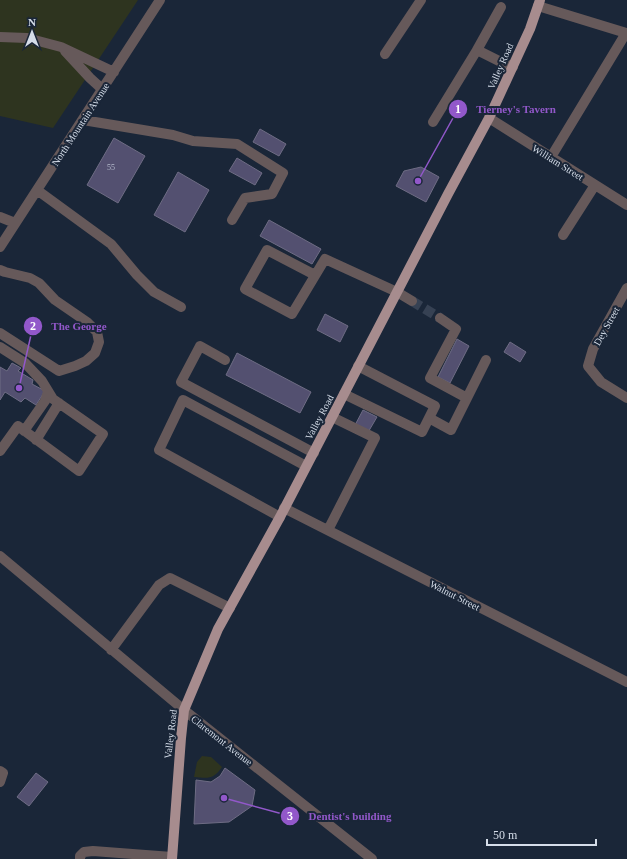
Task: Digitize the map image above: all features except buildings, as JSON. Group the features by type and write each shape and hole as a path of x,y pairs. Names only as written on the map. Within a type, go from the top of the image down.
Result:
{"main road":[{"name":"Valley Road","path":"172,858 180,738 184,710 218,629 282,513 489,118 530,29 539,3"}],"street":[{"name":"North Mountain Avenue","path":"0,246 160,0"},
{"path":"385,54 421,0"},
{"path":"539,3 626,33 551,157"},
{"path":"433,122 477,50 501,7"},
{"path":"0,37 28,38 61,47 114,72"},
{"path":"61,47 102,89"},
{"path":"477,50 513,67"},
{"name":"William Street","path":"489,118 627,205"},
{"path":"83,120 173,135 193,141 237,144 283,173 272,194 245,198 232,220"},
{"path":"563,235 594,184"},
{"path":"37,190 111,244 137,275 154,292 181,307"},
{"path":"0,217 15,223"},
{"path":"315,275 267,250 245,289 292,314 315,275 325,258 397,292 412,301"},
{"path":"0,270 30,278 39,283 55,300 87,322 97,332 99,342 95,353 86,361 59,371 0,333"},
{"name":"Dey Street","path":"627,288 593,349 588,366 601,382 627,398"},
{"path":"440,318 456,329 430,378 466,398"},
{"path":"225,360 200,346 181,382 314,452"},
{"path":"0,347 25,363 42,381 53,399 103,434 79,471 18,426 0,451"},
{"path":"429,418 451,430 486,360"},
{"path":"344,394 422,432 435,406 358,366"},
{"path":"24,431 45,401 48,392"},
{"name":"Walnut Street","path":"306,466 183,400 159,450 282,513 328,530 627,682"},
{"path":"36,440 59,403"},
{"path":"328,530 375,438 332,417"},
{"name":"Claremont Avenue","path":"0,556 184,710 372,859"},
{"path":"111,650 159,585 170,578 230,608"},
{"path":"80,859 80,856 84,852 93,851 172,858"}],"green space":[{"path":"0,0 138,0 53,128 0,116"},
{"path":"202,756 211,757 222,767 213,776 207,778 194,777 197,762"}],"tunnel":[{"path":"412,301 440,318"}],"place":[{"name":"Tierney's Tavern","path":"418,181"},
{"name":"The George","path":"19,388"},
{"name":"Dentist's building","path":"224,798"}]}
